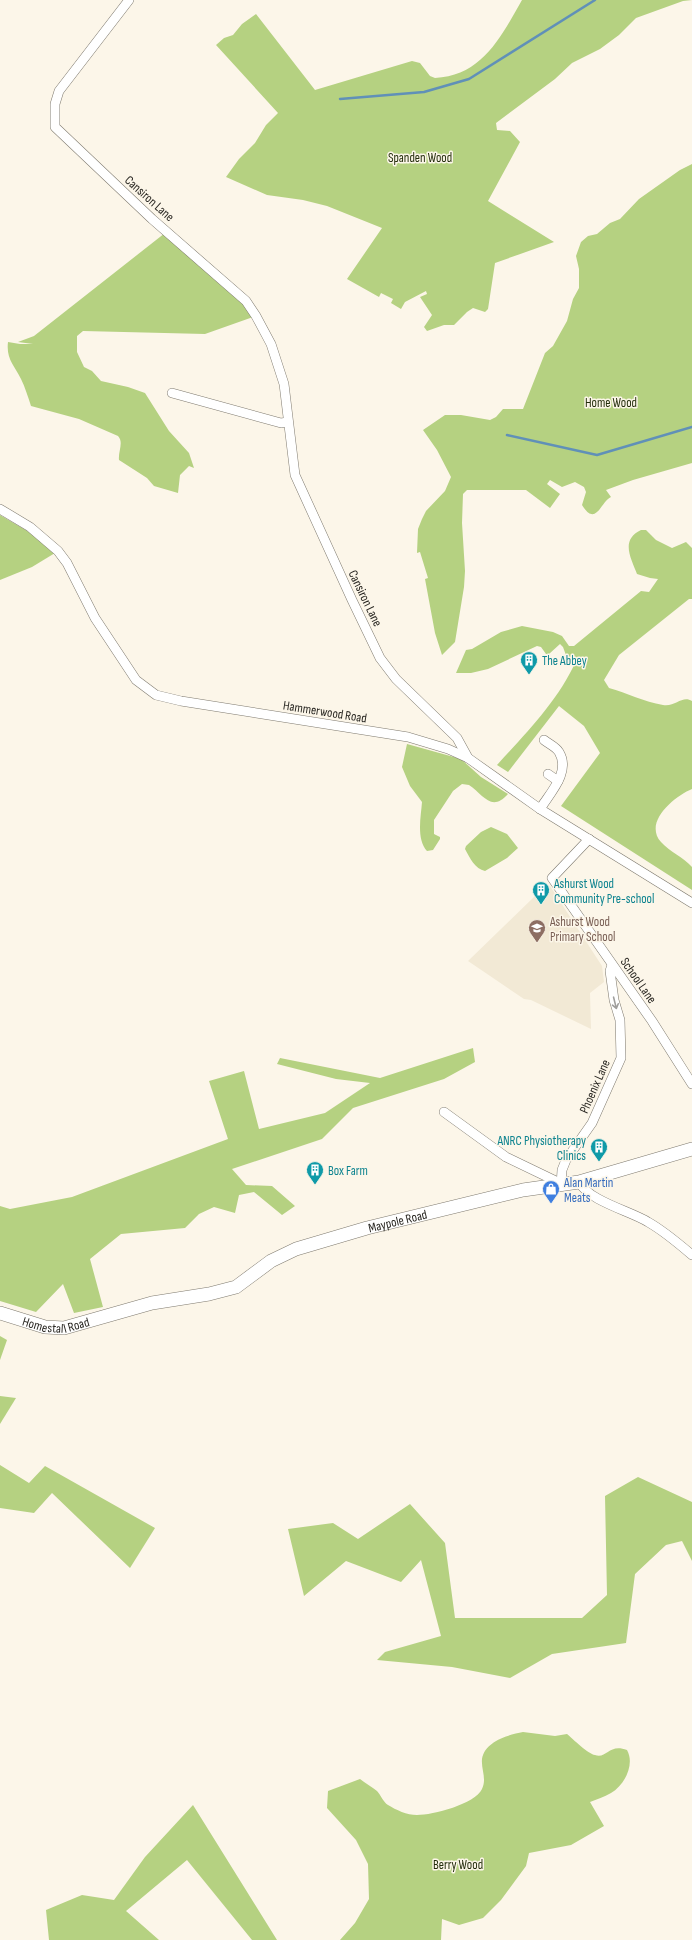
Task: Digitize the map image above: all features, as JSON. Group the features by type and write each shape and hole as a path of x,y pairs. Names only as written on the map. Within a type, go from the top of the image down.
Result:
{"street":[{"name":"Cansiron Lane","path":"129,0 59,92 54,104 55,127 152,219 246,301 256,316 271,344 284,384 295,475 380,658 396,679 457,738 468,758"},
{"path":"172,393 281,423 288,422"},
{"name":"Hammerwood Road","path":"0,509 30,527 58,551 67,563 96,618 127,668 136,680 156,694 181,701 408,737 448,749 468,758 540,808 692,903"},
{"path":"540,808 558,781 563,769 558,750 544,740"},
{"path":"548,774 558,781"},
{"name":"School Lane","path":"589,839 552,878 652,1021 692,1084"},
{"name":"Phoenix Lane","path":"560,1184 562,1170 566,1160 592,1123 621,1058 620,1020 614,1000 610,972 612,965"},
{"path":"444,1112 506,1157 560,1184"},
{"name":"Maypole Road","path":"112,1314 152,1304 209,1294 236,1287 271,1261 296,1249 368,1228 523,1190 579,1182 692,1148"},
{"path":"579,1182 581,1186 592,1195 647,1221 672,1238 692,1255"},
{"name":"Homestall Road","path":"0,1313 45,1327 64,1328 112,1314"}],"shaded area":[{"name":"Ashurst Wood Primary School","path":"550,886 602,966 604,982 590,993 591,1029 531,1000 524,999 468,961 535,896"}],"green space":[{"name":"Spanden Wood","path":"522,0 692,0 683,1 636,18 619,35 600,49 572,63 555,79 496,123 497,130 510,131 520,142 488,201 554,242 495,263 488,309 485,312 473,308 454,325 444,325 427,331 424,327 432,315 420,297 427,294 426,291 405,302 401,309 391,303 393,299 381,293 379,297 347,279 382,228 327,206 303,200 267,195 226,177 239,159 255,143 266,125 278,113 216,45 224,38 233,35 242,24 256,14 315,90 412,61 420,63 430,76 435,78 451,76 465,70 478,62 498,40"},
{"name":"Home Wood","path":"692,164 692,463 633,480 606,490 611,497 607,499 595,514 591,514 582,505 586,492 584,487 575,482 562,487 550,480 547,484 560,494 550,508 526,490 467,490 463,494 462,523 465,571 464,587 455,642 442,655 435,633 425,579 428,578 420,552 417,553 418,529 426,511 445,491 451,477 437,450 423,430 445,415 461,415 490,420 496,417 503,409 523,409 545,353 553,346 567,321 573,299 579,288 579,269 576,256 581,242 588,236 597,234 610,223 620,219 639,199 680,170"},
{"path":"165,233 243,304 253,317 205,334 83,331 77,336 77,352 84,367 92,371 101,381 128,387 145,393 169,431 189,453 194,468 189,466 180,475 178,493 154,486 147,478 119,460 121,441 118,436 79,419 31,406 22,382 11,362 8,353 8,342 33,344 18,342 34,336"},
{"path":"0,515 29,532 55,553 32,567 0,580"},
{"path":"641,530 646,530 656,540 672,548 686,542 692,548 692,599 689,599 619,655 604,680 609,688 656,704 668,705 685,699 692,701 692,789 677,797 663,811 658,818 656,834 668,849 685,860 692,867 692,890 561,806 600,753 584,726 559,706 508,772 497,765 541,716 569,676 576,661 575,659 567,658 563,647 560,644 549,654 546,654 541,647 537,646 488,669 471,673 456,673 466,650 472,649 501,632 522,626 553,632 562,636 569,646 574,646 641,591 649,592 658,579 637,574 629,550 631,539"},
{"path":"407,744 461,759 481,777 508,794 497,802 492,802 487,800 469,785 462,784 453,791 434,820 434,834 440,837 440,839 433,850 427,851 421,840 420,834 422,802 410,786 402,767"},
{"path":"491,827 507,834 518,848 507,858 485,871 476,866 465,849 466,846 481,832"},
{"path":"473,1048 475,1062 444,1079 353,1108 322,1139 232,1169 246,1185 272,1186 295,1206 282,1215 254,1192 239,1195 235,1213 214,1207 199,1214 185,1228 121,1234 90,1259 103,1307 74,1313 63,1284 36,1312 0,1301 0,1206 10,1209 72,1197 228,1139 209,1081 244,1071 259,1129 325,1113 370,1083 336,1079 277,1064 280,1058 380,1078"},
{"path":"0,1336 7,1340 0,1360"},
{"path":"0,1396 16,1398 0,1424"},
{"path":"0,1465 29,1483 45,1466 155,1528 130,1568 52,1493 34,1513 0,1508"},
{"path":"638,1477 692,1502 692,1561 682,1541 666,1545 635,1574 626,1643 552,1654 510,1678 452,1667 377,1660 385,1652 441,1636 421,1560 401,1582 346,1561 304,1596 288,1529 333,1523 358,1539 410,1504 445,1543 455,1618 582,1618 607,1595 605,1496"},
{"name":"Berry Wood","path":"523,1732 555,1736 567,1734 592,1754 599,1756 616,1748 627,1750 630,1762 629,1768 621,1785 611,1793 590,1802 604,1826 571,1845 529,1853 526,1866 501,1900 483,1918 459,1925 442,1919 441,1940 340,1940 355,1923 369,1899 368,1864 356,1840 327,1808 328,1791 360,1779 377,1791 386,1804 402,1812 417,1815 453,1808 471,1799 482,1789 484,1778 482,1759 484,1753 492,1743 504,1737"},
{"path":"193,1805 277,1940 252,1940 187,1860 126,1911 159,1940 49,1940 46,1910 82,1895 114,1900 145,1857"}],"waterway":[{"path":"340,99 424,92 469,79 595,0"},
{"path":"507,435 597,455 692,427"}],"place":[{"name":"The Abbey","path":"529,675"},
{"name":"Ashurst Wood Community Pre-school","path":"541,905"},
{"name":"Ashurst Wood Primary School","path":"537,943"},
{"name":"ANRC Physiotherapy Clinics","path":"599,1162"},
{"name":"Box Farm","path":"315,1185"},
{"name":"Alan Martin Meats","path":"551,1204"}]}
